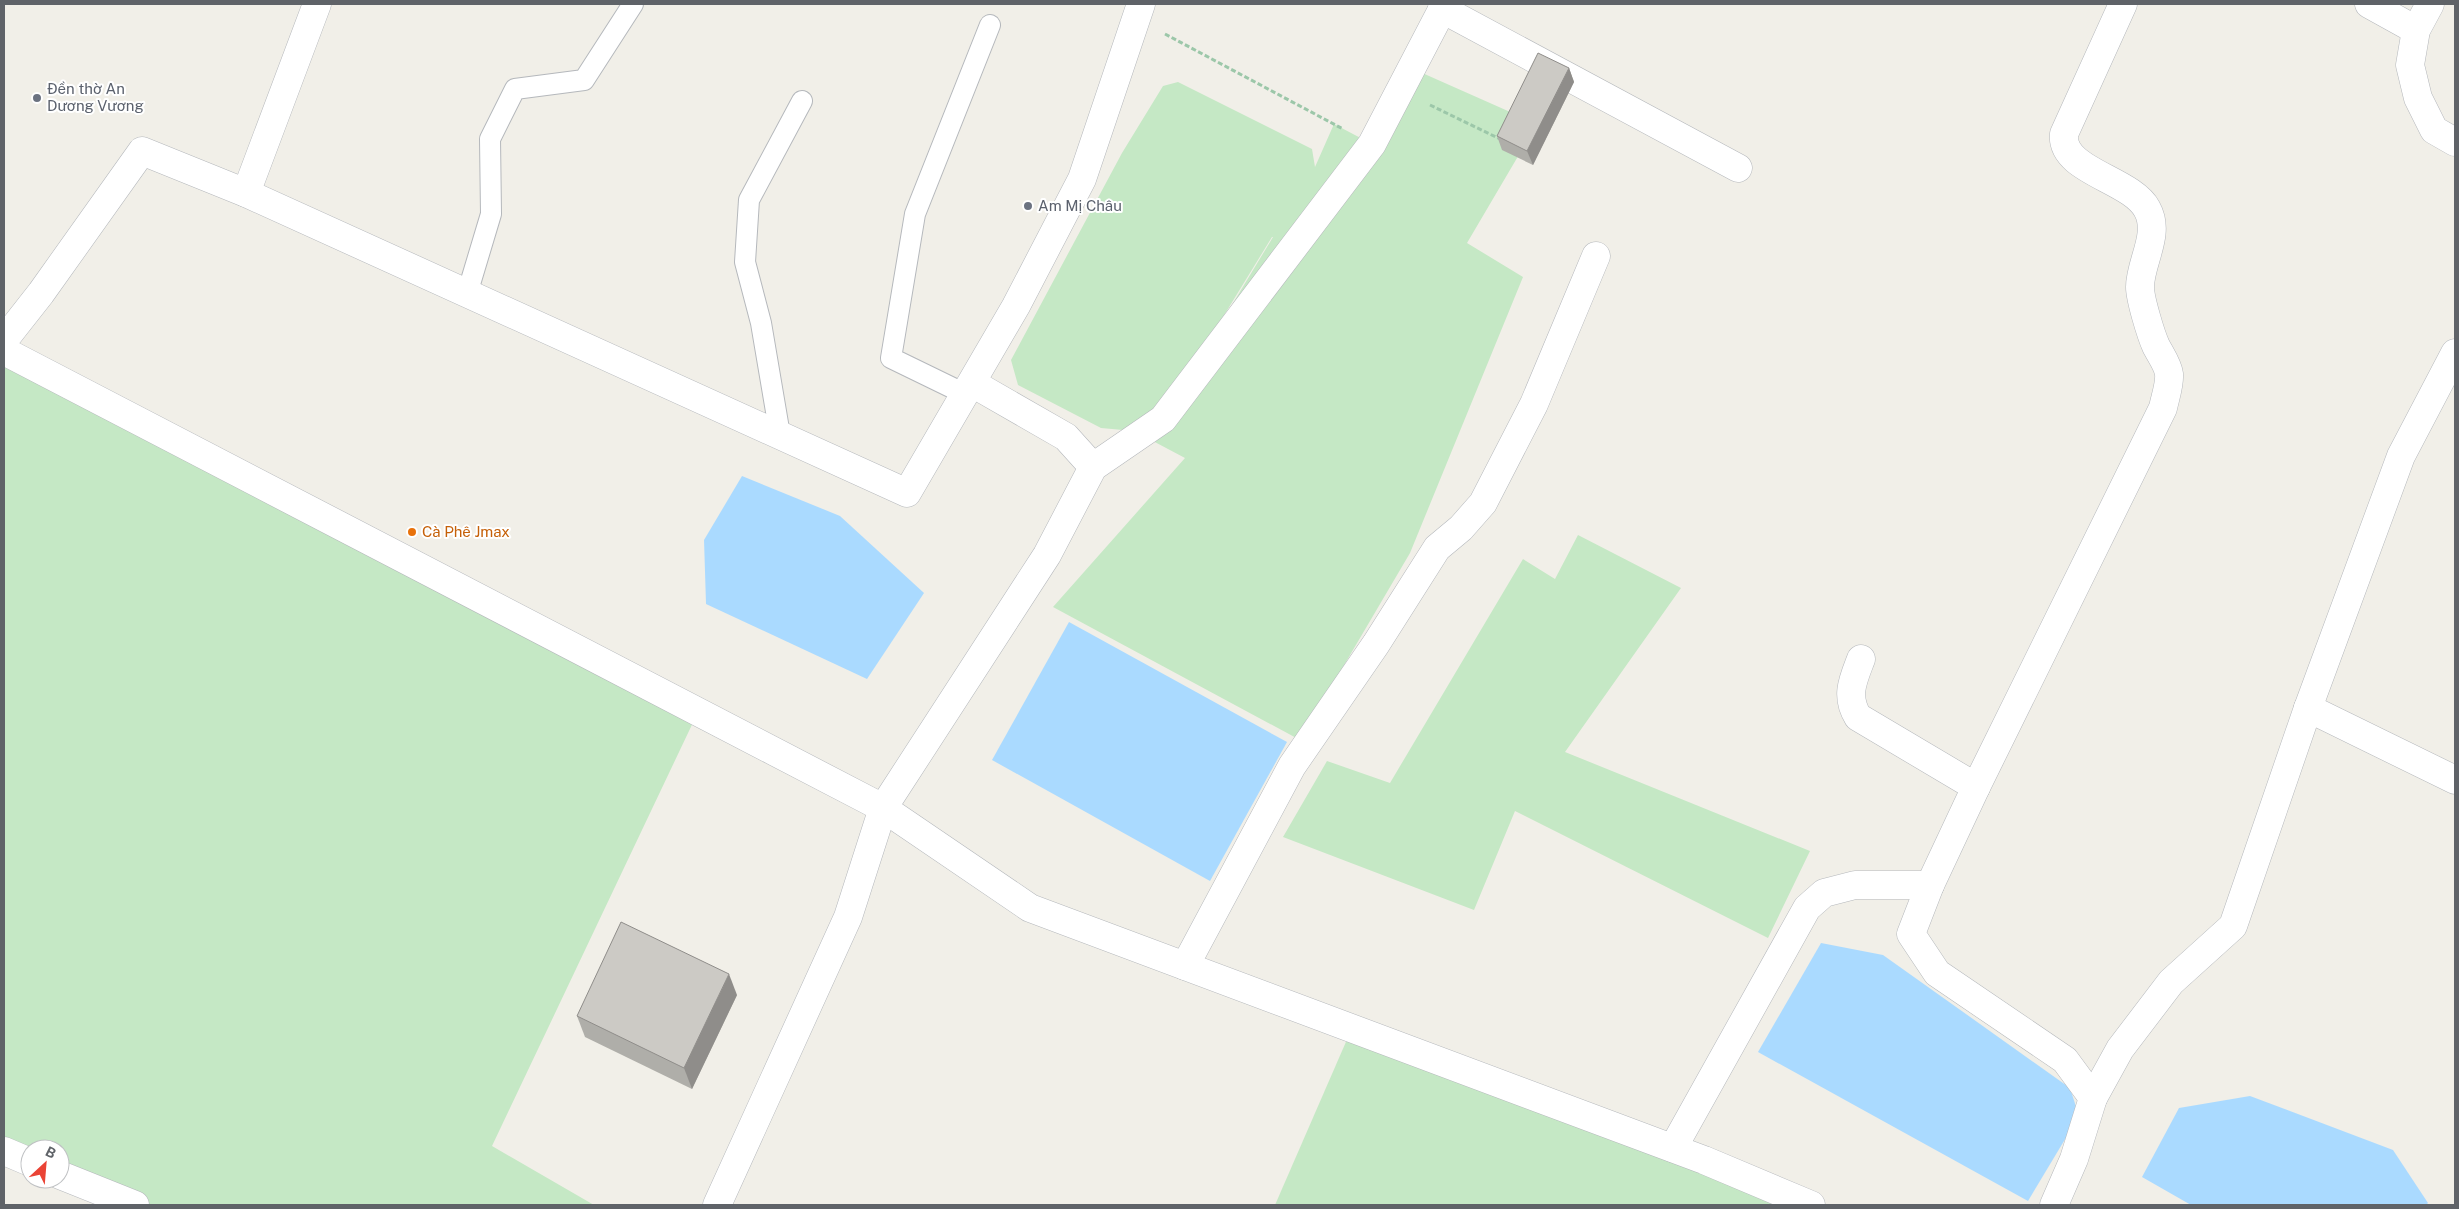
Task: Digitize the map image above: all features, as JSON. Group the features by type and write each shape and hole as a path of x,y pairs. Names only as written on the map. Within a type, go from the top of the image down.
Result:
{"street":[{"path":"246,193 317,4"},
{"path":"2093,1098 2065,1060 1937,974 1911,934 1930,885 1976,787 2163,408 2169,374 2153,340 2140,288 2152,226 2148,210 2140,198 2129,190 2072,157 2064,141 2068,125 2123,4"},
{"path":"2369,4 2416,30"},
{"path":"2430,4 2416,30 2410,65 2418,98 2434,130 2455,142"},
{"path":"717,1205 848,917 883,808 1047,555 1093,467 1163,419 1372,144 1443,6 1738,168"},
{"path":"4,340 41,292 142,151 246,193 907,493 1016,306 1082,179 1138,11"},
{"path":"1185,966 1292,766 1376,644 1437,548 1461,528 1483,502 1534,404 1596,256"},
{"path":"4,351 883,808 1030,908 1672,1148 1811,1205"},
{"path":"2054,1205 2074,1158 2093,1098 2120,1050 2170,982 2233,926 2308,708 2401,456 2455,352"},
{"path":"968,388 1066,437 1093,467"},
{"path":"1861,658 1852,682 1850,697 1858,717 1976,787"},
{"path":"2308,708 2455,780"},
{"path":"1672,1148 1807,908 1824,893 1854,885 1930,885"},
{"path":"4,1151 20,1158"},
{"path":"70,1178 134,1205"}],"lane":[{"path":"467,294 491,214 490,140 515,89 584,80 633,4"},
{"path":"968,388 891,358 915,214 990,25"},
{"path":"780,435 761,323 745,262 745,253 749,200 802,101"}],"path":[{"path":"1138,11 1372,144"},
{"path":"1401,90 1500,140 1504,132"}],"green space":[{"path":"1411,68 1537,124 1467,243 1523,277 1410,553 1300,740 1053,607 1185,458 1134,431 1101,428 1018,385 1011,360 1122,153 1163,86 1178,82 1312,149 1315,167 1334,124 1372,144","holes":["1273,237 1163,419 1166,410"]},
{"path":"4,351 698,712 492,1146 594,1205 138,1205 70,1177 70,1139 20,1139 20,1150 4,1150"},
{"path":"1578,535 1681,588 1565,752 1810,851 1768,938 1515,811 1474,910 1283,837 1327,761 1390,783 1523,559 1555,579"},
{"path":"1352,1028 1804,1205 1275,1205"}],"water":[{"path":"742,476 840,516 924,593 867,679 706,604 704,540"},
{"path":"1069,622 1287,742 1210,881 992,760"},
{"path":"1821,943 1883,955 2070,1088 2079,1116 2028,1201 1758,1052"},
{"path":"2250,1096 2393,1150 2428,1203 2426,1205 2191,1205 2142,1177 2179,1108"}],"building":[{"path":"1538,53 1569,68 1527,151 1497,136"},
{"path":"621,922 729,974 684,1068 577,1016"}],"place":[{"name":"Đền thờ An Dương Vương","path":"37,98"},
{"name":"Am Mị Châu","path":"1028,206"},
{"name":"Cà Phê Jmax","path":"412,532"}]}
